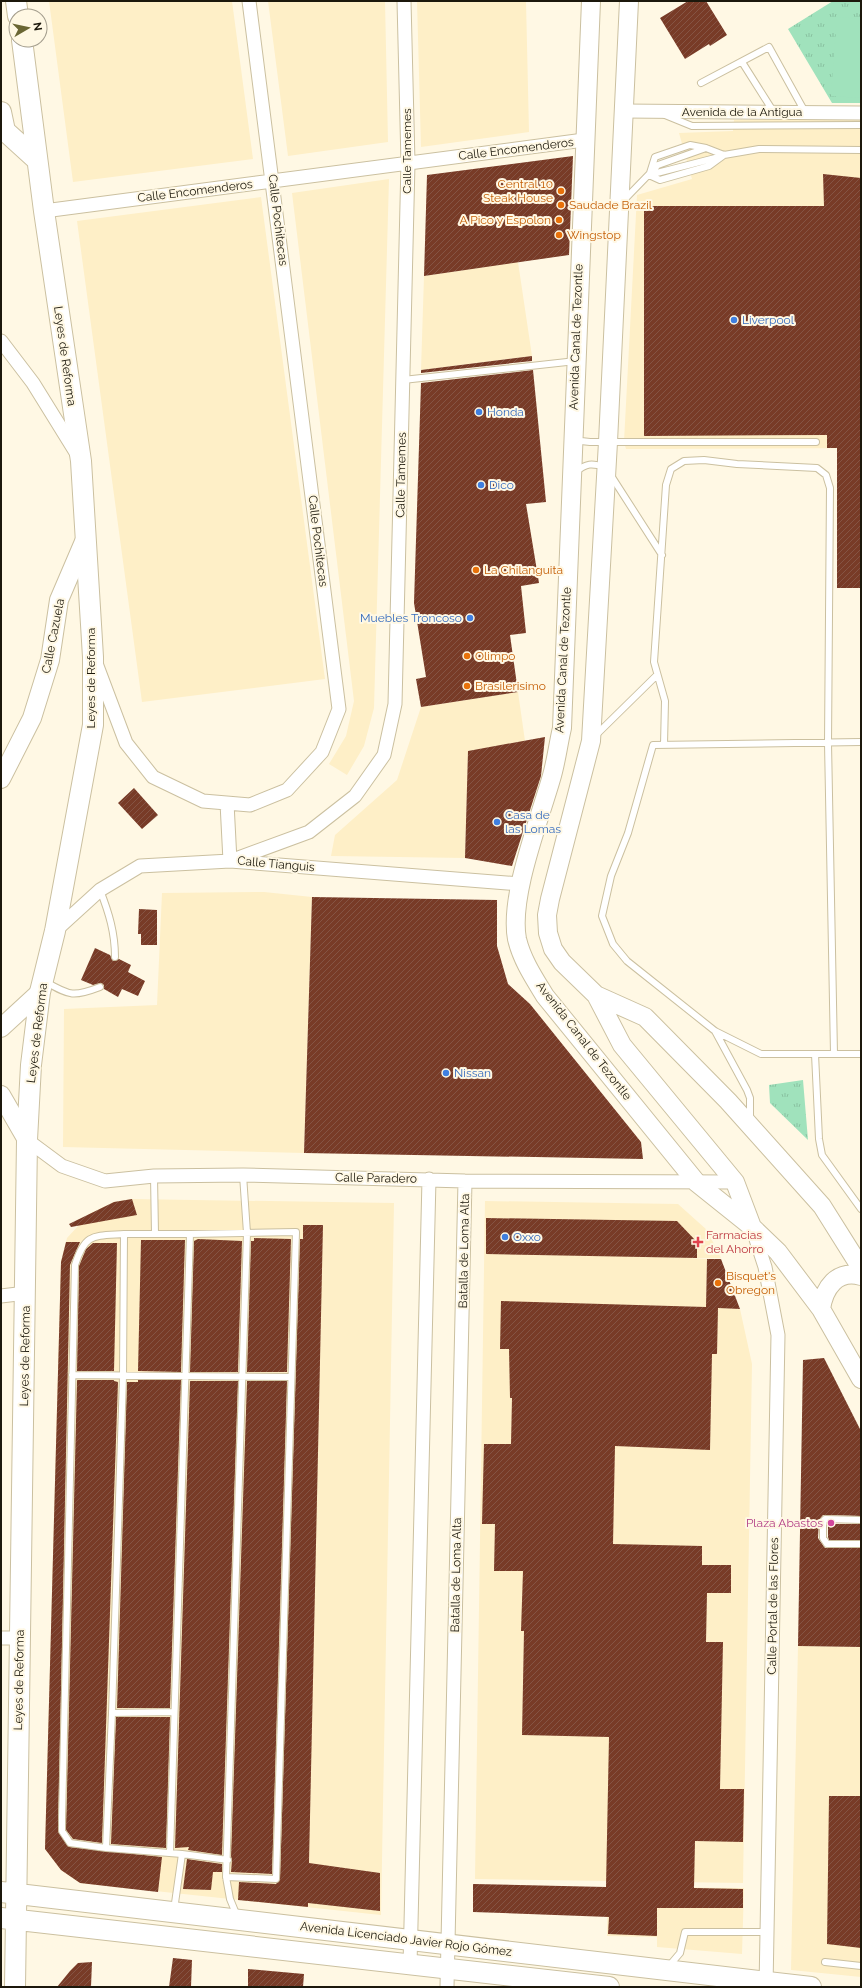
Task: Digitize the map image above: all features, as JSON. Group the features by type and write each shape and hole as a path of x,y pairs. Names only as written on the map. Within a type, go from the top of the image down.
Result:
{"main road":[{"name":"Avenida Canal de Tezontle","path":"590,1 562,728 552,777 520,884 515,914 517,939 526,966 545,996 697,1183 752,1228 778,1252 821,1309 861,1379"},
{"name":"Avenida Canal de Tezontle","path":"629,1 608,442 591,741 546,915 548,933 553,949 562,962 596,995 622,1045 735,1182 752,1228"},
{"name":"Leyes de Reforma","path":"15,1987 8,1919 10,1638 26,1293 27,1140 31,1065 41,986 55,931 93,725 93,657 81,461 44,211 23,48"},
{"path":"1,112 5,131 37,160"},
{"name":"Calle Cazuela","path":"1,779 32,718 50,660 59,600 86,537"},
{"path":"1,1028 41,986"},
{"name":"Avenida Canal de Tezontle","path":"596,995 645,1016 749,1125 822,1206 861,1268"},
{"path":"1,1095 27,1140"},
{"path":"821,1309 823,1295 829,1285 840,1277 856,1275 861,1276"},
{"name":"Avenida Licenciado Javier Rojo Gómez","path":"9,1893 448,1943 667,1970 766,1984 811,1987"},
{"name":"Avenida Licenciado Javier Rojo Gómez","path":"8,1919 410,1965 447,1978 609,1987"}],"street":[{"name":"Calle Pochitecas","path":"93,657 126,742 153,777 203,801 250,805 287,790 322,752 339,709 249,1"},
{"name":"Calle Tamemes","path":"230,861 309,832 355,796 384,755 395,704 408,163 404,1"},
{"name":"Avenida de la Antigua","path":"624,111 861,113"},
{"name":"Calle Encomenderos","path":"44,211 584,140"},
{"path":"1,341 33,383 81,461"},
{"path":"227,803 230,861"},
{"name":"Calle Tianguis","path":"55,931 100,890 140,866 230,861 520,884"},
{"name":"Calle Paradero","path":"27,1140 62,1166 105,1180 154,1176 243,1175 466,1181 735,1182"},
{"path":"410,1965 429,1179"},
{"name":"Batalla de Loma Alta","path":"447,1978 466,1181"},
{"name":"Calle Portal de las Flores","path":"752,1228 765,1267 778,1335 766,1984"},
{"path":"1,1296 26,1293"}],"lane":[{"path":"701,83 769,47 805,112"},
{"path":"742,62 773,112"},
{"path":"656,112 692,126 861,125"},
{"path":"649,174 655,157 690,145 706,148 724,155"},
{"path":"619,204 658,165 706,148"},
{"path":"649,174 724,155 759,149 861,150"},
{"path":"403,380 576,361"},
{"path":"573,433 581,441 816,442"},
{"path":"664,745 665,702 654,662 666,485 671,469 684,461 704,460 737,464 817,468 826,475 830,488 828,743 834,1054"},
{"path":"571,476 585,464 593,463 606,467 662,556"},
{"path":"591,741 657,675"},
{"path":"861,742 653,745 628,833 611,876 602,916 613,944 627,962 715,1031 761,1054 861,1054"},
{"path":"100,890 115,938 115,957"},
{"path":"41,986 79,995 100,987"},
{"path":"715,1031 750,1098 749,1125"},
{"path":"815,1054 819,1139 822,1154 861,1209"},
{"path":"239,1919 230,1899 226,1876 228,1860 247,1233 243,1175"},
{"path":"154,1176 155,1234"},
{"path":"226,1876 276,1879 296,1232 124,1234 93,1236 80,1248 75,1265 62,1831 70,1843 228,1860"},
{"path":"106,1848 123,1377 124,1234"},
{"path":"170,1853 190,1234"},
{"path":"72,1375 123,1377 292,1377"},
{"path":"861,1520 825,1519 823,1521 823,1538 827,1544 861,1544"},
{"path":"112,1713 174,1712"},
{"path":"174,1912 182,1854"},
{"path":"667,1970 680,1953 685,1932 768,1932"},
{"path":"825,1962 861,1966"}],"shaded area":[{"path":"49,1 232,1 253,159 73,182"},
{"path":"268,1 385,1 388,142 288,156"},
{"path":"417,1 526,1 529,132 421,147"},
{"path":"861,119 861,448 626,449 624,442 637,195 692,179 679,133 733,131 734,120"},
{"path":"389,179 374,708 364,746 347,775 329,764 346,736 354,701 292,193"},
{"path":"261,197 325,679 142,702 77,221"},
{"path":"518,262 532,356 421,370 424,276"},
{"path":"518,692 525,741 468,751 465,858 331,856 335,835 397,780 421,707"},
{"path":"264,892 312,897 304,1153 63,1147 64,1009 157,1005 162,893"},
{"path":"132,1199 394,1203 381,1915 80,1883 61,1870 45,1849 61,1262 67,1238 89,1214 114,1202"},
{"path":"485,1201 678,1204 707,1230 721,1258 688,1258 707,1259 706,1307 740,1309 752,1364 743,1883 475,1879"},
{"path":"798,1646 861,1647 861,1977 791,1970"},
{"path":"608,1887 744,1888 742,1954 657,1947 657,1937 607,1936"}],"green space":[{"path":"833,1 861,1 861,103 832,103 788,29"},
{"path":"837,17 861,19 861,98 831,96"},
{"path":"803,1080 808,1140 770,1103 769,1085"}],"building":[{"path":"688,1 706,1 727,35 685,59 660,18"},
{"path":"573,156 569,255 424,276 427,175"},
{"name":"Liverpool","path":"823,174 861,178 861,588 837,588 837,448 827,448 827,435 644,436 644,206 824,206"},
{"path":"532,356 532,361 421,373 421,370"},
{"path":"533,370 546,502 526,504 539,583 521,586 526,633 510,635 518,692 421,707 416,679 426,677 414,603 421,383"},
{"name":"Casa de las Lomas","path":"545,737 541,776 512,866 465,858 468,751"},
{"path":"134,788 158,815 142,829 118,803"},
{"name":"Nissan","path":"312,897 497,900 497,946 508,984 530,1004 641,1142 643,1159 304,1153"},
{"path":"139,909 157,910 157,945 141,945 141,934 138,934"},
{"path":"95,948 110,955 113,961 119,959 131,965 128,972 145,981 138,996 122,989 118,997 104,989 104,985 101,983 93,985 81,980"},
{"path":"132,1199 137,1215 71,1227 69,1224 114,1202"},
{"path":"486,1218 677,1221 697,1242 697,1258 486,1254"},
{"path":"303,1225 323,1225 309,1863 380,1873 380,1911 308,1903 308,1907 238,1900 239,1882 276,1884 280,1879 300,1239 303,1239"},
{"path":"254,1238 291,1239 287,1372 247,1372 251,1241 254,1241"},
{"path":"198,1239 242,1241 238,1372 190,1372 194,1241"},
{"path":"141,1240 185,1240 181,1372 138,1371"},
{"path":"66,1242 80,1242 70,1265 58,1831 69,1847 162,1857 158,1892 80,1883 61,1870 45,1849 61,1262"},
{"path":"93,1243 117,1243 114,1371 77,1371 79,1266 86,1249"},
{"path":"707,1259 721,1259 740,1309 718,1308 717,1354 712,1354 710,1450 615,1446 613,1544 702,1546 702,1565 731,1565 731,1593 707,1593 706,1642 723,1642 720,1789 744,1789 743,1842 695,1841 694,1888 743,1889 743,1908 657,1908 657,1936 608,1934 609,1917 473,1912 473,1884 606,1887 609,1737 522,1735 524,1631 521,1631 523,1571 494,1571 495,1524 482,1524 484,1444 511,1444 512,1398 510,1398 509,1349 500,1349 501,1301 706,1307"},
{"name":"Plaza Abastos","path":"824,1358 861,1431 861,1516 823,1515 819,1520 818,1538 825,1548 861,1548 861,1647 798,1646 803,1360"},
{"path":"77,1380 114,1380 118,1382 102,1843 73,1839 66,1830"},
{"path":"138,1380 181,1380 170,1708 117,1708 127,1382 138,1382"},
{"path":"190,1381 238,1381 222,1855 188,1850 189,1847 175,1848"},
{"path":"247,1381 287,1381 272,1874 231,1872"},
{"path":"828,1524 861,1524 861,1540 829,1540"},
{"path":"116,1717 170,1717 166,1848 111,1844"},
{"path":"829,1796 861,1796 861,1948 827,1944"},
{"path":"187,1859 222,1864 222,1872 213,1872 211,1890 183,1889"},
{"path":"173,1958 192,1960 191,1987 169,1987"},
{"path":"92,1962 91,1987 57,1987 78,1963"},
{"path":"248,1969 304,1974 303,1987 248,1987"}],"place":[{"name":"Central 10 Steak House","path":"561,191"},
{"name":"Saudade Brazil","path":"561,205"},
{"name":"A Pico y Espolon","path":"559,220"},
{"name":"Wingstop","path":"559,235"},
{"name":"Liverpool","path":"734,320"},
{"name":"Honda","path":"479,412"},
{"name":"Dico","path":"481,485"},
{"name":"La Chilanguita","path":"476,570"},
{"name":"Muebles Troncoso","path":"470,618"},
{"name":"Olimpo","path":"467,656"},
{"name":"Brasilerisimo","path":"467,686"},
{"name":"Casa de las Lomas","path":"497,822"},
{"name":"Nissan","path":"446,1073"},
{"name":"Oxxo","path":"505,1237"},
{"name":"Farmacias del Ahorro","path":"698,1242"},
{"name":"Bisquet's Obregon","path":"718,1283"},
{"name":"Plaza Abastos","path":"831,1523"}]}
